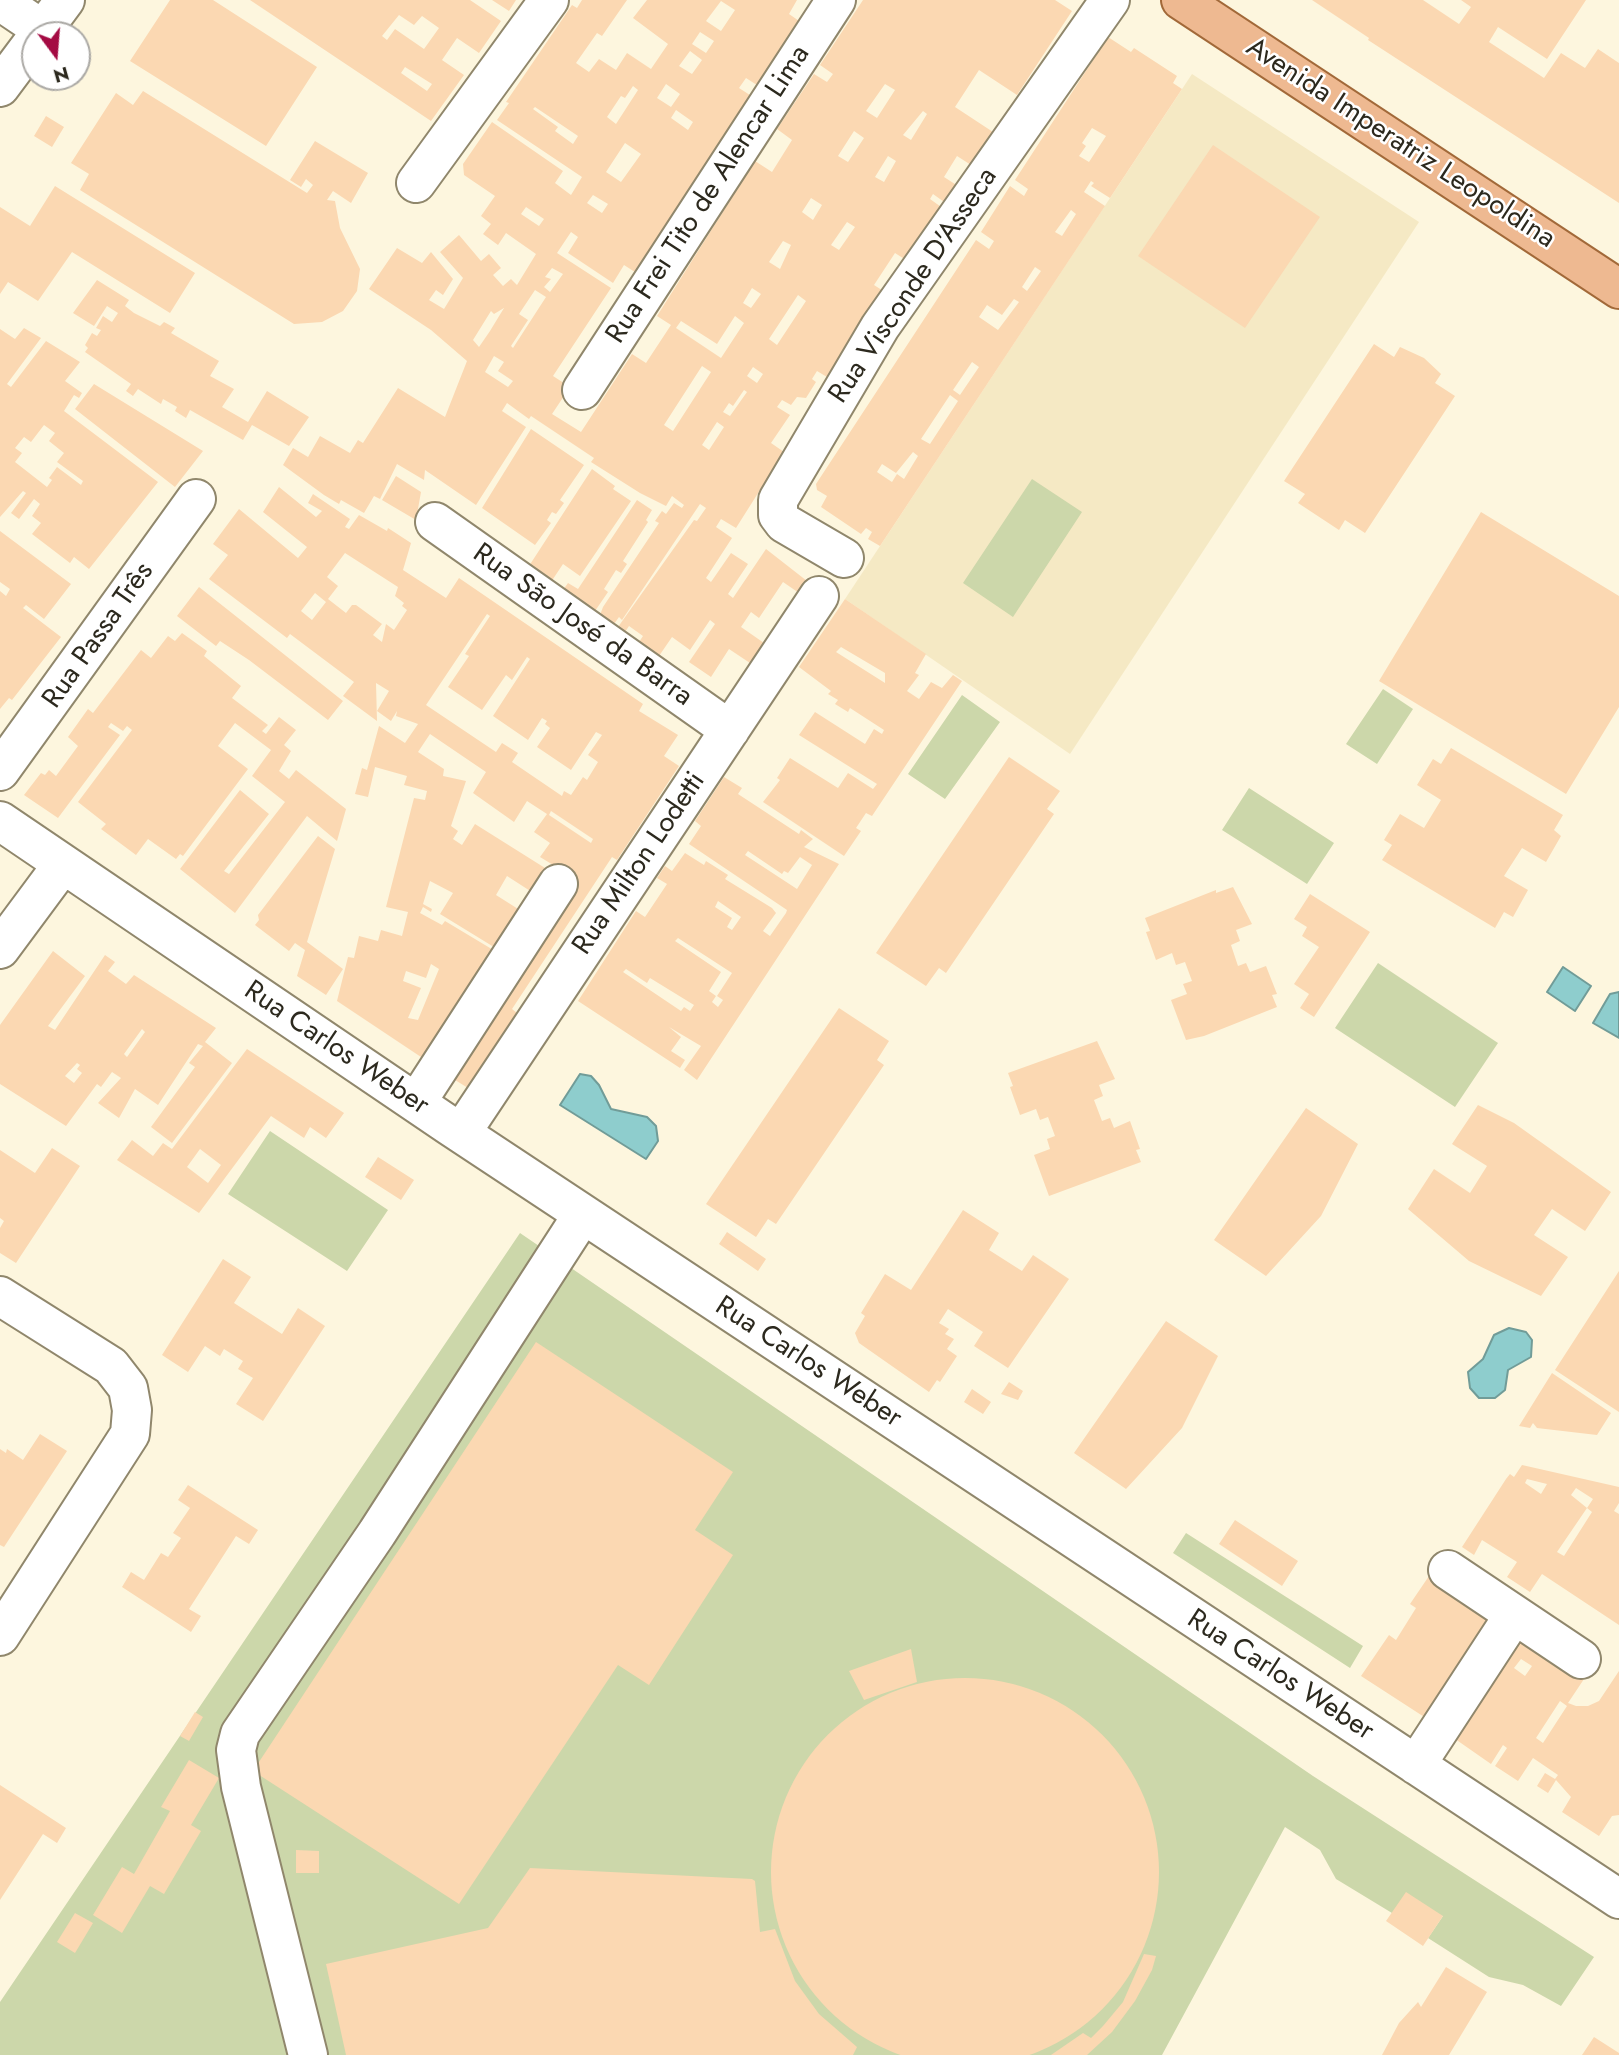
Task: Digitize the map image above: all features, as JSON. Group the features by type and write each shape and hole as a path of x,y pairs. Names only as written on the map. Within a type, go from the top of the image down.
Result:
{"main road":[{"name":"Avenida Imperatriz Leopoldina","path":"1181,0 1619,289"}],"street":[{"path":"416,183 548,0"},
{"name":"Rua Frei Tito de Alencar Lima","path":"582,390 836,0"},
{"name":"Rua Visconde D'Asseca","path":"844,558 784,523 778,515 778,500 880,327 1110,0"},
{"path":"0,1 36,21"},
{"path":"0,87 21,59"},
{"name":"Rua Passa Três","path":"0,771 196,499"},
{"name":"Rua São José da Barra","path":"435,522 730,730"},
{"name":"Rua Milton Lodetti","path":"461,1133 819,596"},
{"name":"Rua Carlos Weber","path":"0,821 461,1133 1619,1899"},
{"path":"0,948 62,864"},
{"path":"416,1103 558,884"},
{"path":"308,2055 241,1787 236,1750 240,1734 377,1532 583,1214"},
{"path":"0,1296 111,1366 128,1388 132,1410 130,1434 0,1636"},
{"path":"1448,1570 1581,1659"},
{"path":"1416,1765 1514,1615"}],"shaded area":[{"path":"1192,74 1419,222 1070,754 845,599"}],"green space":[{"path":"1032,479 1082,512 1013,617 963,583"},
{"path":"1383,689 1413,709 1377,764 1346,744"},
{"path":"962,695 1000,722 945,799 908,774"},
{"path":"1249,788 1334,843 1307,884 1222,830"},
{"path":"1378,963 1498,1043 1455,1107 1335,1028"},
{"path":"270,1131 388,1210 347,1271 228,1194"},
{"path":"520,1233 1313,1776 1594,1957 1561,2006 1523,1985 1489,1977 1428,1938 1443,1916 1392,1913 1336,1879 1320,1850 1285,1827 1162,2055 0,2055 0,2002"},
{"path":"1186,1533 1363,1646 1350,1668 1173,1553"}],"water":[{"path":"1563,967 1591,986 1575,1011 1547,992"},
{"path":"1619,992 1619,1038 1593,1023 1610,994"},
{"path":"580,1074 591,1076 599,1085 611,1109 647,1117 656,1126 658,1141 646,1159 560,1105"},
{"path":"1509,1328 1526,1332 1532,1340 1531,1357 1508,1370 1505,1390 1495,1398 1479,1398 1470,1388 1468,1372 1483,1359 1494,1335"}],"building":[{"path":"170,0 213,0 317,67 266,146 130,61"},
{"path":"250,0 470,0 501,21 479,53 457,38 442,60 464,75 431,121","holes":["399,15 414,25 422,16 439,28 424,49 395,29 387,40 382,36","405,67 432,84 427,91 401,73"]},
{"path":"492,0 516,0 509,11"},
{"path":"582,0 627,0 602,36 597,33 576,63 589,72 599,59 616,70 627,53 651,69 668,44 633,18 647,0 797,0 789,14 802,23 760,87 746,78 739,88 753,97 638,274 624,265 613,283 568,253 578,237 571,232 557,253 611,288 553,376 570,387 552,414 581,432 632,354 646,363 671,325 657,316 755,161 772,172 792,140 777,129 814,74 827,82 833,74 820,65 863,0 1055,0 1072,11 1017,95 979,70 955,107 993,132 971,165 957,156 944,177 958,186 947,204 933,194 930,199 944,209 909,262 895,253 874,285 888,294 832,380 817,371 812,379 816,382 806,398 797,397 791,405 782,400 777,407 790,415 771,443 784,452 736,528 721,519 716,527 732,538 706,578 711,582 731,553 748,564 728,594 733,598 766,549 807,581 799,593 783,582 759,618 751,612 741,627 764,643 750,663 729,649 711,677 689,662 715,624 710,620 690,650 672,637 659,656 639,642 643,636 629,626 625,632 618,627 694,520 697,521 706,508 700,504 622,620 619,617 614,624 600,615 603,607 659,523 655,521 662,511 666,514 674,503 682,508 684,505 672,496 666,506 640,493 591,462 594,458 507,403 502,411 526,427 476,505 425,470 424,480 397,464 380,499 374,496 364,513 341,500 339,504 283,465 293,448 308,457 320,436 350,453 358,440 363,443 398,388 445,417 467,361 431,330 369,289 397,248 422,263 431,252 453,279 443,295 436,290 429,300 444,309 463,278 440,252 459,235 481,261 489,254 501,268 493,275 503,286 511,279 517,285 536,254 506,233 498,245 483,234 491,224 481,216 495,196 464,175 463,164 492,122 563,171 555,183 571,195 582,177 497,120 509,103 506,102 572,5 577,8","holes":["721,1 735,10 721,31 706,21","700,32 714,41 706,53 692,44","690,51 702,60 692,74 679,66","666,84 680,94 671,107 657,98","885,84 895,90 877,118 866,111","633,86 638,90 616,124 607,117 621,96 625,98","535,107 578,136 573,144 555,131 558,127 533,109","676,110 693,122 688,130 671,118","923,111 927,114 911,140 903,135","854,131 864,138 848,162 838,156","625,143 641,154 621,182 606,172","888,156 896,161 884,182 875,177","593,195 608,204 602,213 587,203","811,198 822,205 813,220 802,212","526,207 544,219 539,226 521,214","847,222 855,227 839,250 831,245","783,241 791,245 780,269 769,262","552,268 563,274 550,292 544,287 551,279 545,277","752,288 761,294 751,308 743,303","535,290 546,297 513,348 511,346 528,320 519,314","798,295 806,301 777,345 769,339","504,308 479,347 473,340 491,311 494,314","735,316 744,323 721,358 676,328 681,321 717,344","494,356 504,362 498,371 513,381 508,387 485,372","702,366 711,372 673,431 664,425","753,367 763,374 757,383 747,376","744,390 747,392 730,416 723,412 729,403 733,406","717,422 724,427 709,450 702,445"]},
{"path":"1312,0 1423,0 1459,24 1471,7 1461,0 1586,0 1547,59 1498,27 1489,42 1544,78 1561,53 1585,68 1598,49 1619,63 1619,203 1368,40 1369,38"},
{"path":"1108,37 1131,52 1134,48 1177,76 1173,83 1182,89 1110,198 1091,186 1094,183 1091,181 1084,192 1105,206 880,546 868,539 872,532 866,528 861,534 821,507 827,496 817,490 816,484 976,240 989,249 994,241 981,232 1010,186 1024,196 1028,189 1015,180","holes":["1092,128 1106,136 1089,162 1079,156 1086,146 1082,143","1071,210 1076,214 1062,236 1055,232","1035,267 1041,271 1027,291 1022,287","1014,299 1019,302 998,330 979,317 987,305 1002,315","972,362 979,367 960,395 953,390","950,395 958,401 930,444 921,439","913,452 918,456 904,479 897,474 892,482 877,472 882,464 896,473"]},
{"path":"143,91 307,193 313,185 306,179 301,187 290,180 315,141 368,173 351,203 333,191 327,200 335,201 340,228 360,269 357,291 343,311 322,322 294,324 80,190 89,174 71,163 116,93 133,105"},
{"path":"46,116 64,127 52,147 34,136"},
{"path":"1213,145 1320,217 1245,328 1138,256"},
{"path":"55,186 195,273 170,313 72,252 38,301 8,282 0,294 0,207 30,226"},
{"path":"97,280 129,300 125,306 134,313 160,326 164,322 175,328 171,333 219,361 210,376 234,389 222,407 248,422 267,391 309,417 289,446 252,425 243,440 190,410 186,418 175,411 177,407 163,399 161,404 138,389 133,396 126,391 131,384 85,352 88,348 85,345 92,333 97,336 101,330 96,328 103,316 112,322 118,313 107,306 94,326 73,313"},
{"path":"24,328 41,338 7,384 11,387 46,341 80,362 65,381 82,393 79,398 74,395 64,411 158,482 89,569 74,557 70,563 32,534 41,523 32,516 40,504 34,499 19,519 11,513 26,493 23,491 0,517 0,329 15,339","holes":["44,425 55,433 49,441 64,453 57,462 83,481 81,485 57,467 49,478 52,480 47,487 15,462 22,453 15,448 24,437 31,442"]},
{"path":"1374,344 1394,357 1400,347 1424,358 1441,374 1435,383 1455,396 1365,533 1345,520 1339,530 1298,503 1305,494 1284,481"},
{"path":"94,384 203,451 175,487 75,409"},
{"path":"531,429 584,465 560,500 564,503 556,514 552,512 547,520 551,523 535,545 482,508"},
{"path":"592,469 615,486 613,489 631,501 580,576 563,564 551,582 529,566"},
{"path":"396,476 421,492 416,520 382,500"},
{"path":"279,487 316,517 322,511 308,503 313,494 350,519 345,527 349,529 359,515 387,531 388,528 411,543 403,570 446,598 459,578 643,704 639,711 678,735 664,756 679,766 617,860 612,857 512,1009 517,1013 468,1088 447,1075 573,877 540,857 550,843 534,832 547,814 527,801 514,822 473,793 486,772 430,734 418,752 444,769 443,776 466,781 451,826 458,831 453,839 462,845 475,824 553,873 538,896 507,876 496,895 526,914 502,952 440,914 453,893 430,881 423,904 432,909 431,912 423,907 420,913 442,925 445,921 500,954 430,1063 337,1001 348,957 354,958 359,936 378,941 381,930 402,936 408,912 386,907 414,798 425,800 427,791 404,785 407,776 375,767 368,797 355,794 362,768 367,770 379,726 405,743 418,724 396,716 397,711 391,721 377,711 389,691 376,683 377,721 343,696 354,682 290,634 287,638 209,579 228,555 213,544 239,509 298,558 307,547 263,512","holes":["345,553 398,587 395,596 404,603 402,606 407,610 394,630 386,624 382,642 373,635 382,624 356,605 352,605 346,613 328,599 338,586 327,577","315,593 326,602 312,620 301,611","487,614 490,616 465,654 469,656 448,687 482,710 506,675 512,680 527,657 530,659 493,716 528,740 542,718 547,721 545,724 550,728 537,747 571,770 596,732 602,735 588,755 598,762 587,780 583,777 571,795 564,791 562,796 512,762 518,753 502,743 496,752 426,705","551,811 593,839 591,843 549,815","431,964 439,969 418,1020 408,1018 421,988 403,981 406,971 426,978"]},
{"path":"637,500 652,510 646,520 648,522 623,561 627,564 621,573 616,570 604,589 608,592 595,611 563,590 568,583 578,589"},
{"path":"1481,512 1619,596 1619,707 1566,794 1379,681"},
{"path":"0,531 71,584 44,619 26,605 23,608 61,637 12,700 9,698 0,709 0,591 6,596 10,589 0,582"},
{"path":"199,587 343,701 328,720 249,660 220,641 216,646 177,616"},
{"path":"845,599 926,654 915,673 919,675 907,691 919,699 931,682 942,688 953,675 962,681 872,816 866,813 856,828 861,831 844,856 763,802 780,780 777,778 790,758 838,788 848,773 873,789 877,784 799,735 815,712 865,744 874,729 882,734 884,730 850,708 848,712 835,704 838,700 828,694 831,691 799,667","holes":["841,647 885,673 885,683 836,652"]},
{"path":"182,633 207,651 204,656 241,686 232,698 268,725 262,731 266,734 279,717 296,730 284,745 291,751 279,771 289,779 296,770 346,809 337,841 307,816 235,913 180,869 240,790 269,814 224,871 229,874 285,802 252,776 271,750 235,723 218,746 248,769 183,856 180,854 176,859 148,839 136,855 101,829 106,824 78,802 132,730 127,726 123,731 111,723 108,727 120,735 58,818 24,795 41,773 45,775 49,770 56,776 78,746 68,737 88,709 93,713 141,650 151,658 168,636 175,641"},
{"path":"1451,748 1563,815 1554,830 1561,836 1546,862 1522,848 1504,876 1528,890 1513,917 1504,912 1495,928 1382,860 1392,845 1384,840 1400,814 1424,828 1441,800 1417,785 1433,759 1441,764"},
{"path":"1009,757 1060,791 1047,809 1054,814 946,973 939,968 926,986 876,953"},
{"path":"724,777 742,788 738,794 799,834 801,830 813,839 804,847 839,864 697,1080 684,1070 701,1046 669,1027 681,1037 671,1051 685,1060 680,1068 578,1001 636,911 645,917 667,884 657,878 665,866 672,871 685,853 704,865 706,861 728,875 725,879 772,908 776,913 763,931 770,936 786,913 787,910 689,844 701,826 695,821","holes":["748,851 782,874 784,871 788,873 800,857 812,865 797,889 745,855","718,901 741,917 732,930 727,927 732,918 715,907","678,938 732,973 717,996 723,1000 718,1007 712,1002 716,996 709,991 721,972 675,941","626,969 647,983 650,978 694,1005 690,1011 684,1007 681,1011 623,972"]},
{"path":"318,836 335,849 307,942 343,969 326,995 297,976 305,950 295,943 289,951 255,925 259,920 258,915"},
{"path":"1233,887 1252,924 1236,930 1240,941 1231,945 1238,966 1246,963 1250,972 1266,966 1277,994 1272,995 1277,1007 1204,1036 1186,1040 1171,1000 1187,994 1183,984 1192,981 1185,962 1176,965 1172,953 1156,960 1146,932 1150,931 1145,918 1216,890 1216,893"},
{"path":"1310,894 1370,932 1314,1017 1300,1008 1309,994 1294,984 1319,947 1302,936 1307,927 1294,919"},
{"path":"53,951 85,976 48,1026 55,1030 105,955 115,962 108,971 126,984 134,975 216,1028 205,1042 232,1063 172,1143 151,1127 195,1067 189,1063 203,1046 198,1044 158,1105 135,1089 119,1118 98,1103 121,1078 112,1072 101,1087 97,1084 66,1126 0,1084 0,1025","holes":["142,1029 145,1032 127,1057 124,1054","77,1063 80,1065 77,1069 82,1073 74,1083 65,1076"]},
{"path":"839,1008 889,1041 877,1060 884,1065 776,1224 768,1219 756,1237 706,1204"},
{"path":"1097,1041 1115,1079 1099,1085 1103,1096 1094,1100 1102,1121 1110,1118 1114,1128 1130,1121 1140,1149 1136,1150 1141,1162 1049,1196 1034,1155 1050,1149 1047,1139 1055,1136 1048,1117 1040,1120 1036,1109 1020,1115 1008,1073"},
{"path":"247,1049 344,1113 326,1138 310,1127 304,1138 271,1116 199,1213 117,1160 132,1140 153,1156 163,1143 172,1149","holes":["200,1149 221,1165 208,1183 187,1167"]},
{"path":"1478,1105 1514,1123 1611,1192 1585,1231 1552,1209 1534,1235 1568,1257 1541,1296 1469,1261 1408,1209 1434,1169 1470,1193 1487,1166 1452,1144"},
{"path":"1306,1108 1358,1144 1321,1216 1266,1276 1214,1240"},
{"path":"52,1148 80,1166 16,1263 0,1253 0,1228 4,1221 0,1218 0,1150 35,1173"},
{"path":"378,1157 414,1180 401,1200 365,1177"},
{"path":"963,1210 999,1233 989,1250 1022,1271 1033,1255 1069,1279 1008,1368 974,1346 983,1332 948,1309 939,1323 949,1329 945,1334 954,1339 947,1349 957,1356 940,1382 937,1380 929,1392 859,1343 855,1333 865,1316 861,1313 885,1274 911,1290"},
{"path":"727,1232 766,1259 758,1271 719,1244"},
{"path":"223,1259 251,1277 234,1303 282,1334 298,1308 325,1326 263,1421 236,1404 253,1378 238,1369 243,1361 224,1349 220,1356 205,1346 188,1372 162,1355"},
{"path":"1619,1271 1619,1412 1555,1370"},
{"path":"1166,1321 1218,1356 1182,1428 1126,1489 1074,1453"},
{"path":"536,1342 733,1472 695,1530 733,1555 649,1685 618,1665 459,1904 253,1771"},
{"path":"1552,1373 1611,1413 1597,1435 1537,1428 1533,1423 1530,1428 1519,1426"},
{"path":"1009,1382 1023,1391 1018,1400 1001,1394"},
{"path":"972,1389 991,1402 983,1414 964,1402"},
{"path":"40,1434 67,1451 4,1547 0,1545 0,1449 6,1453 7,1449 23,1460"},
{"path":"1522,1465 1619,1487 1619,1503 1614,1511 1619,1514 1619,1625 1542,1574 1530,1592 1507,1577 1517,1562 1482,1540 1474,1555 1462,1547 1506,1479 1510,1474 1514,1477","holes":["1527,1479 1547,1484 1541,1494 1525,1483","1576,1488 1593,1499 1587,1508 1571,1495","1587,1508 1592,1512 1564,1556 1557,1552"]},
{"path":"188,1485 258,1530 249,1544 236,1536 189,1609 201,1616 191,1632 122,1587 131,1572 144,1580 161,1553 168,1557 181,1538 173,1533 190,1508 178,1500"},
{"path":"1235,1520 1298,1561 1282,1586 1219,1544"},
{"path":"1429,1576 1498,1621 1486,1639 1478,1634 1474,1641 1481,1647 1432,1722 1361,1676 1389,1635 1396,1640 1416,1608 1410,1604"},
{"path":"1514,1633 1584,1679 1568,1703 1576,1706 1588,1706 1599,1701 1619,1671 1619,1815 1612,1816 1599,1836 1562,1812 1571,1797 1556,1780 1548,1793 1537,1786 1545,1773 1555,1779 1558,1775 1533,1758 1518,1781 1495,1766 1507,1748 1503,1745 1491,1764 1448,1734","holes":["1521,1659 1532,1666 1525,1676 1514,1668","1560,1701 1567,1706 1543,1743 1536,1738"]},
{"path":"911,1649 917,1682 864,1700 849,1671"},
{"path":"965,1678 1003,1682 1039,1693 1073,1711 1102,1735 1126,1764 1144,1798 1155,1834 1159,1872 1155,1910 1144,1946 1126,1980 1102,2009 1073,2033 1039,2051 1003,2062 965,2066 927,2062 891,2051 857,2033 828,2009 804,1980 786,1946 775,1910 771,1872 775,1834 786,1798 804,1764 828,1735 857,1711 891,1693 927,1682"},
{"path":"195,1712 203,1717 189,1741 180,1736"},
{"path":"189,1760 219,1778 191,1825 201,1831 164,1894 150,1886 122,1933 93,1915 122,1867 134,1874 170,1811 161,1807"},
{"path":"0,1785 66,1828 57,1843 43,1834 0,1900"},
{"path":"296,1850 319,1851 319,1873 296,1873"},
{"path":"530,1868 752,1879 755,1881 760,1932 775,1929 795,1981 819,2014 857,2047 853,2055 346,2055 326,1964 488,1928"},
{"path":"1406,1892 1443,1916 1423,1946 1386,1921"},
{"path":"75,1913 93,1923 75,1953 57,1942"},
{"path":"1144,1954 1156,1956 1152,1970 1135,2001 1112,2032 1087,2055 1051,2055 1083,2033 1091,2038 1103,2026 1123,2002"},
{"path":"1446,1967 1487,1992 1449,2055 1382,2055 1399,2023 1418,2002 1421,2007"},
{"path":"1594,2037 1619,2053 1619,2055 1582,2055"}]}
